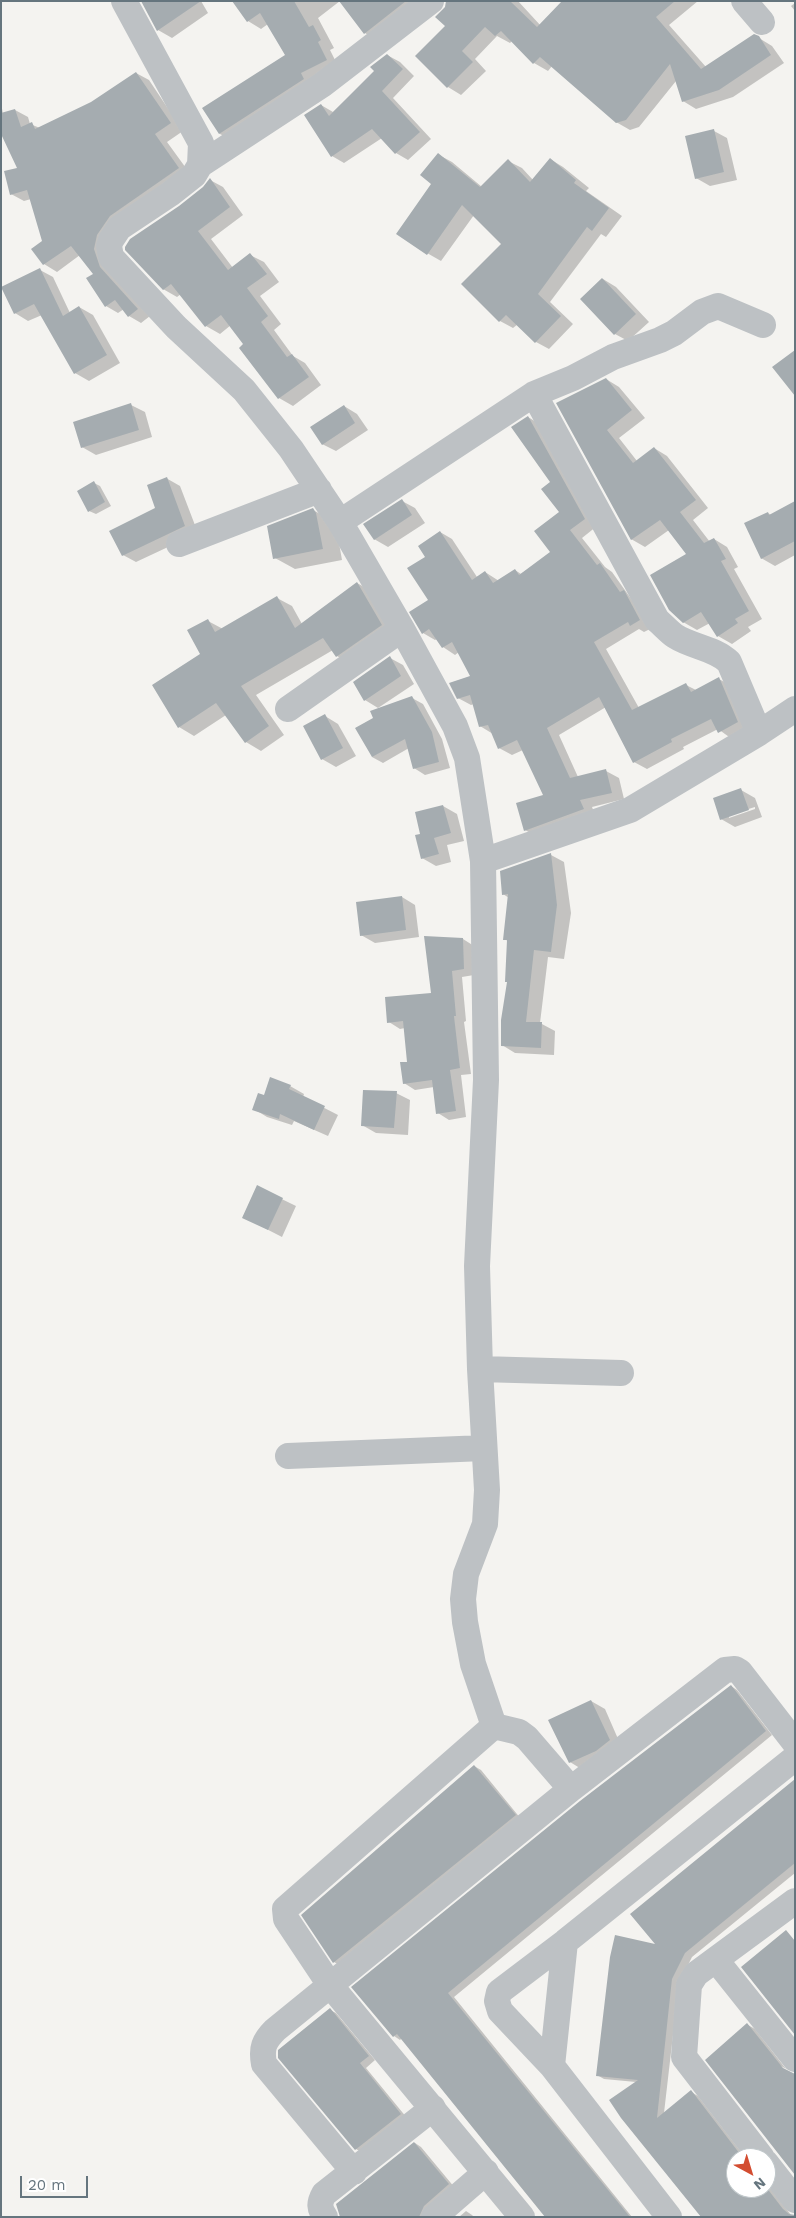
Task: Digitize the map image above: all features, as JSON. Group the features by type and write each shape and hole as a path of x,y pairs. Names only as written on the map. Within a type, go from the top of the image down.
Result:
{"street":[{"path":"124,1 128,12 201,143 200,165"},
{"path":"430,1 322,85 200,165 194,175 170,194 119,228 109,246 111,257 176,327 244,390 291,449 340,522 402,629 455,726 468,758 483,861 486,1080 477,1266 480,1369 487,1490 485,1524 466,1574 463,1599 473,1664 494,1726"},
{"path":"744,1 762,22"},
{"path":"340,522 534,394 573,378 612,357 660,340 674,333 710,308 718,306 763,325"},
{"path":"534,394 657,620 675,636 710,652 722,654 728,662 759,733"},
{"path":"180,544 319,490"},
{"path":"288,709 402,629"},
{"path":"483,861 630,810 759,733 795,709"},
{"path":"480,1369 621,1373"},
{"path":"288,1456 484,1448"},
{"path":"354,2172 264,2064 262,2054 266,2039 270,2034 571,1789 725,1670 730,1668 740,1672 795,1743"},
{"path":"494,1726 519,1732 527,1738 571,1789"},
{"path":"494,1726 284,1909 286,1919 330,1986 522,2217"},
{"path":"669,2217 552,2066 500,2011 497,2001 499,1992 565,1942 795,1758"},
{"path":"754,2148 684,2057 689,1985 696,1974 792,1908"},
{"path":"552,2066 565,1942"},
{"path":"716,1960 795,2059"},
{"path":"325,2217 320,2208 320,2202 324,2194 433,2108"},
{"path":"434,2217 486,2172"},
{"path":"776,2176 795,2200"}],"building":[{"path":"141,1 201,1 157,31"},
{"path":"232,1 294,1 309,27 313,25 321,40 318,42 327,60 301,73 304,79 219,134 202,108 285,55 260,13 247,22"},
{"path":"339,1 406,1 364,34"},
{"path":"446,1 510,1 537,27 562,1 675,1 656,17 701,69 754,34 759,36 771,55 719,90 682,102 670,64 626,120 616,123 540,57 533,64 501,31 495,36 485,27 462,51 473,62 447,88 415,56 445,26 435,17 445,7"},
{"path":"387,54 403,69 382,91 420,132 395,154 372,129 331,157 304,115 321,104 329,116 374,71 370,67"},
{"path":"136,72 171,123 155,134 179,168 110,216 97,235 94,249 100,267 138,309 128,317 115,300 105,307 86,278 93,274 71,246 43,265 31,249 42,241 27,190 10,195 4,171 17,168 1,134 1,113 15,109 21,127 32,122 35,129 91,102"},
{"path":"714,129 724,172 695,179 685,136"},
{"path":"438,153 480,187 508,159 530,182 550,158 576,180 574,183 609,208 592,231 587,227 538,294 561,316 535,343 506,315 499,322 461,284 501,244 462,205 427,255 396,234 431,184 420,175"},
{"path":"210,178 230,207 198,231 228,270 250,253 267,274 247,288 268,316 261,322 287,357 292,354 309,377 278,399 239,348 243,344 221,315 205,327 171,284 163,290 125,250 130,239 179,206 203,187"},
{"path":"40,268 63,316 79,306 107,355 74,374 34,304 14,314 1,287"},
{"path":"602,278 636,314 614,335 580,299"},
{"path":"795,350 795,396 772,367"},
{"path":"606,378 632,410 607,430 633,463 654,447 696,500 680,512 704,543 714,538 726,559 721,561 749,611 735,619 738,623 717,637 701,612 683,623 669,610 650,575 686,554 660,520 631,540 556,403"},
{"path":"131,403 139,430 81,448 73,422"},
{"path":"344,405 355,423 322,445 310,427"},
{"path":"528,416 585,519 570,530 597,565 600,563 620,592 624,590 640,620 630,626 628,622 594,642 632,710 686,683 691,692 719,677 738,722 718,733 711,719 671,739 672,742 633,763 599,697 547,728 570,778 606,769 612,793 580,800 584,809 524,831 516,803 543,795 517,740 498,749 488,725 479,727 470,695 457,699 449,683 470,676 452,642 442,648 429,629 422,634 409,612 428,600 407,568 425,557 418,546 440,531 472,580 485,571 493,583 515,569 519,575 550,552 534,531 559,512 541,489 550,482 511,427"},
{"path":"167,477 185,526 122,556 109,531 155,508 147,485"},
{"path":"94,481 105,502 88,512 77,491"},
{"path":"402,499 412,515 374,540 363,524"},
{"path":"795,501 795,541 761,559 744,523 768,512 769,515"},
{"path":"313,508 316,513 323,549 273,559 267,526"},
{"path":"357,582 382,625 336,657 323,638 241,686 269,726 245,743 216,703 178,728 152,685 200,654 187,630 208,619 215,632 277,596 295,628"},
{"path":"390,656 401,676 364,701 353,682"},
{"path":"412,696 432,732 439,762 413,769 405,739 372,757 355,728 373,718 370,711"},
{"path":"325,714 343,748 321,760 303,726"},
{"path":"741,788 749,810 720,820 713,798"},
{"path":"443,805 451,833 434,838 439,854 421,859 415,835 420,834 415,812"},
{"path":"551,853 557,905 551,952 534,950 526,1022 542,1022 541,1048 501,1046 501,1020 507,982 505,982 507,940 503,940 508,894 502,895 500,871"},
{"path":"402,896 406,930 360,936 356,902"},
{"path":"424,936 463,938 464,969 452,971 456,1016 454,1016 460,1068 450,1070 456,1111 436,1114 432,1080 403,1084 400,1062 407,1062 403,1021 387,1023 385,997 431,993"},
{"path":"270,1077 291,1085 289,1089 325,1106 314,1130 280,1114 279,1119 252,1110 258,1093 264,1095"},
{"path":"363,1090 397,1091 394,1128 361,1126"},
{"path":"257,1185 283,1198 268,1230 242,1218"},
{"path":"731,1685 766,1731 448,1993 630,2217 545,2217 397,2034 393,2037 351,1987 580,1801"},
{"path":"591,1700 610,1740 596,1751 569,1763 548,1720"},
{"path":"474,1765 516,1815 333,1963 301,1915"},
{"path":"795,1779 795,1863 685,1953 672,1979 657,2118 691,2090 735,2148 726,2148 726,2198 774,2198 783,2209 789,2214 795,2215 795,2217 701,2217 621,2118 609,2100 638,2080 596,2076 610,1957 615,1935 655,1944 630,1914"},
{"path":"786,1930 795,1941 795,2035 741,1967"},
{"path":"330,2008 369,2056 360,2063 401,2114 355,2150 278,2058 278,2050"},
{"path":"747,2023 783,2068 795,2074 795,2175 776,2151 776,2148 774,2148 705,2060"},
{"path":"414,2142 449,2184 424,2206 419,2217 340,2217 336,2204"}]}
